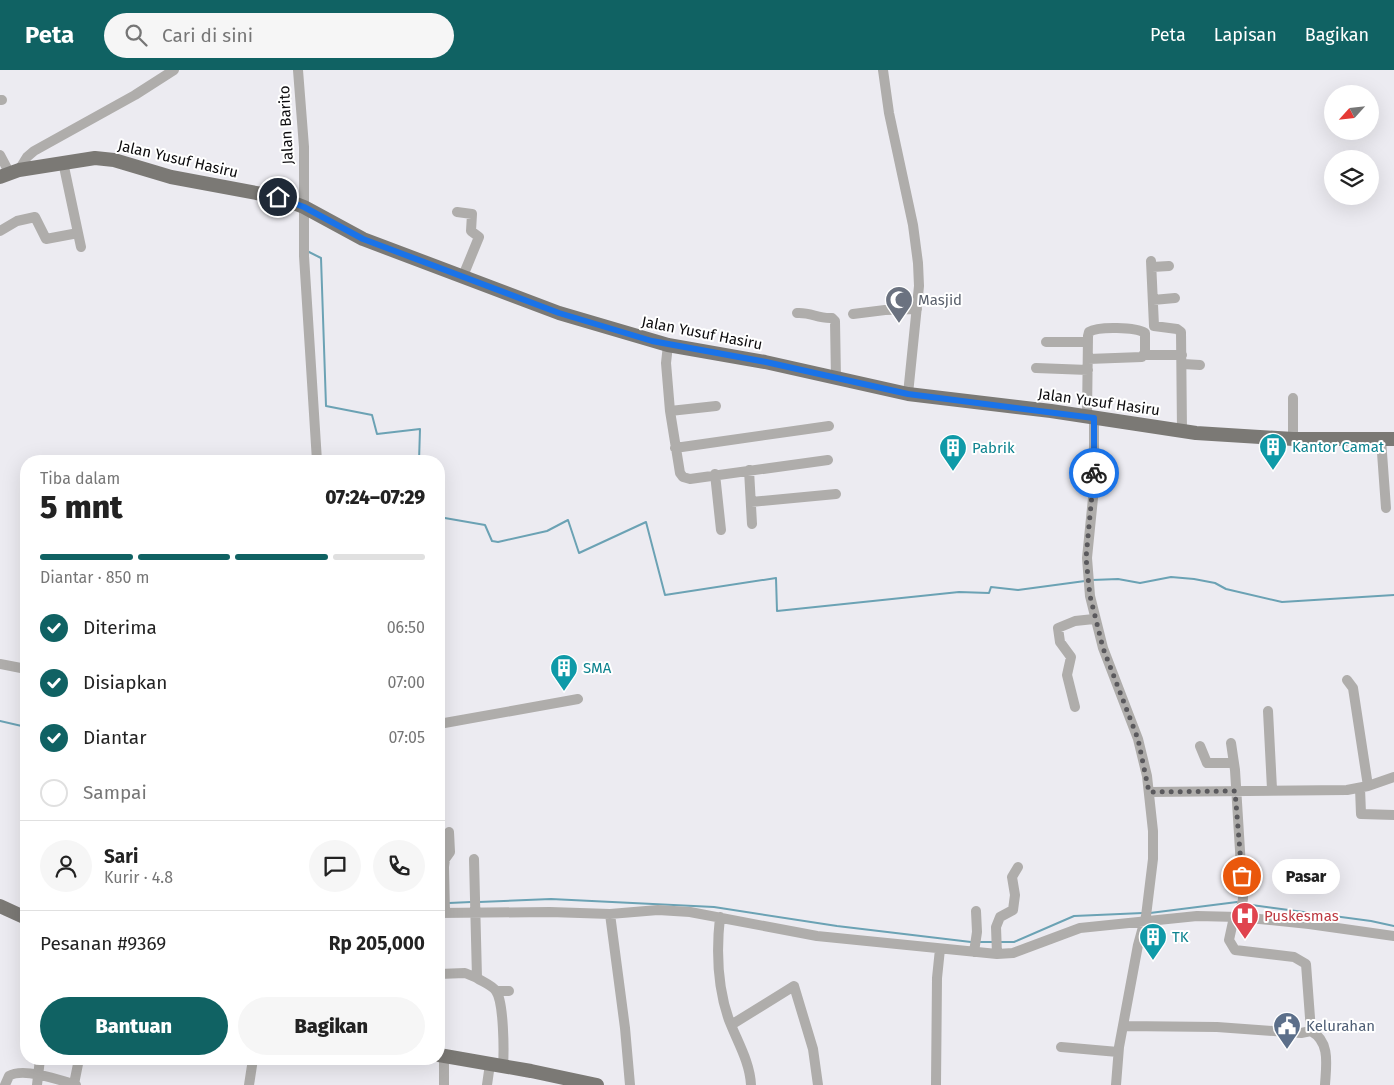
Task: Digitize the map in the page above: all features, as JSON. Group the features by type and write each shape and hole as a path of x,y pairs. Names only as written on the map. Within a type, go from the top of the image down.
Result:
{"main road":[{"name":"Jalan Yusuf Hasiru","path":"10,173 89,158 114,160 171,177 278,197 304,207 347,232 559,313 668,345 766,362 836,380 908,394 1091,417 1182,431 1293,439 1388,439"},
{"path":"0,906 20,915"},
{"path":"445,1057 597,1085"}],"street":[{"path":"0,155 10,173 34,151 135,95 174,70"},
{"name":"Jalan Barito","path":"298,70 304,147 304,256 317,455"},
{"path":"883,70 889,113 913,225 918,271 917,308 908,394"},
{"path":"63,162 81,247"},
{"path":"457,212 472,214 471,231 479,237 463,276"},
{"path":"0,231 18,221 35,216 46,239 78,232"},
{"path":"1168,266 1152,264 1154,326 1180,330 1182,431"},
{"path":"1153,300 1175,298"},
{"path":"853,314 917,308"},
{"path":"797,313 809,312 820,318 832,318 835,321 836,380"},
{"path":"1116,1085 1118,1052 1145,915 1152,859 1149,792 1138,739 1103,648 1094,619 1086,558 1094,488 1088,370 1089,332 1094,329 1142,331 1146,335 1144,355"},
{"path":"1046,342 1088,342"},
{"path":"668,345 666,363 670,411 675,448 680,473 683,477 690,479 715,474 828,460"},
{"path":"1088,359 1140,358 1144,355 1200,364"},
{"path":"1036,368 1088,370"},
{"path":"1293,398 1293,439"},
{"path":"670,411 716,406"},
{"path":"675,448 829,426"},
{"path":"1386,508 1388,439"},
{"path":"749,470 752,524"},
{"path":"715,474 721,530"},
{"path":"751,502 836,494"},
{"path":"1075,707 1067,675 1071,657 1060,642 1058,628 1075,621 1094,619"},
{"path":"0,664 20,668"},
{"path":"1347,680 1353,688 1364,787 1361,814 1394,815"},
{"path":"445,723 578,700"},
{"path":"1268,711 1272,789"},
{"path":"1231,744 1234,763 1242,902 1229,940 1235,950 1294,957 1304,962 1307,969 1311,1031 1320,1038 1326,1056 1325,1085"},
{"path":"1200,746 1206,763 1234,763"},
{"path":"1149,792 1364,787 1394,777"},
{"path":"445,859 450,853 446,836"},
{"path":"474,859 477,978"},
{"path":"998,954 996,942 998,918 1013,910 1015,895 1012,877 1018,866"},
{"path":"445,908 476,905 610,914 658,910 720,917 818,936 940,949 975,946 998,954 1013,953 1080,928 1145,915 1236,917 1309,924 1394,936"},
{"path":"975,946 976,911"},
{"path":"610,914 625,1028 630,1085"},
{"path":"720,917 717,967 722,995 731,1025 748,1068 751,1085"},
{"path":"936,1085 937,978 940,949"},
{"path":"445,974 465,973 477,978 496,991 509,992"},
{"path":"731,1025 794,986 812,1048 818,1085"},
{"path":"487,1085 505,1037 496,991"},
{"path":"1123,1026 1218,1028 1301,1033 1311,1031"},
{"path":"1061,1047 1118,1052"},
{"path":"38,1080 39,1065"},
{"path":"5,1085 8,1076 12,1074 75,1085 78,1065"},
{"path":"249,1085 252,1065"},
{"path":"442,1065 444,1085"}],"waterway":[{"path":"307,251 321,258 326,406 372,415 377,434 420,429 419,455"},
{"path":"445,518 485,525 492,541 498,542 547,531 568,520 579,553 646,522 665,595 776,578 777,611 959,592 989,593 991,587 1018,590 1085,581"},
{"path":"1092,580 1118,579 1140,583 1171,577 1194,579 1215,583 1226,589 1282,602 1394,595"},
{"path":"0,721 20,726"},
{"path":"479,902 551,899 714,907 837,926 971,942"},
{"path":"449,903 471,902"},
{"path":"1150,913 1237,902"},
{"path":"1244,904 1371,921 1394,926"},
{"path":"1001,942 1014,942 1074,916 1143,913"},
{"path":"978,942 994,942"}],"way so far":[{"path":"1094,473 1086,558 1090,596 1094,619 1103,648 1138,739 1144,760 1149,792 1235,791 1242,876"}],"place":[{"name":"Masjid","path":"899,324"},
{"name":"Kantor Camat","path":"1273,471"},
{"name":"Pabrik","path":"953,472"},
{"name":"SMA","path":"564,692"},
{"name":"Pasar","path":"1242,876"},
{"name":"Puskesmas","path":"1245,940"},
{"name":"TK","path":"1153,961"},
{"name":"Kelurahan","path":"1287,1050"}],"route":[{"path":"278,197 304,207 334,225 363,239 423,260 559,313 652,341 766,362 836,380 908,394 985,402 1094,418 1094,473"}]}
